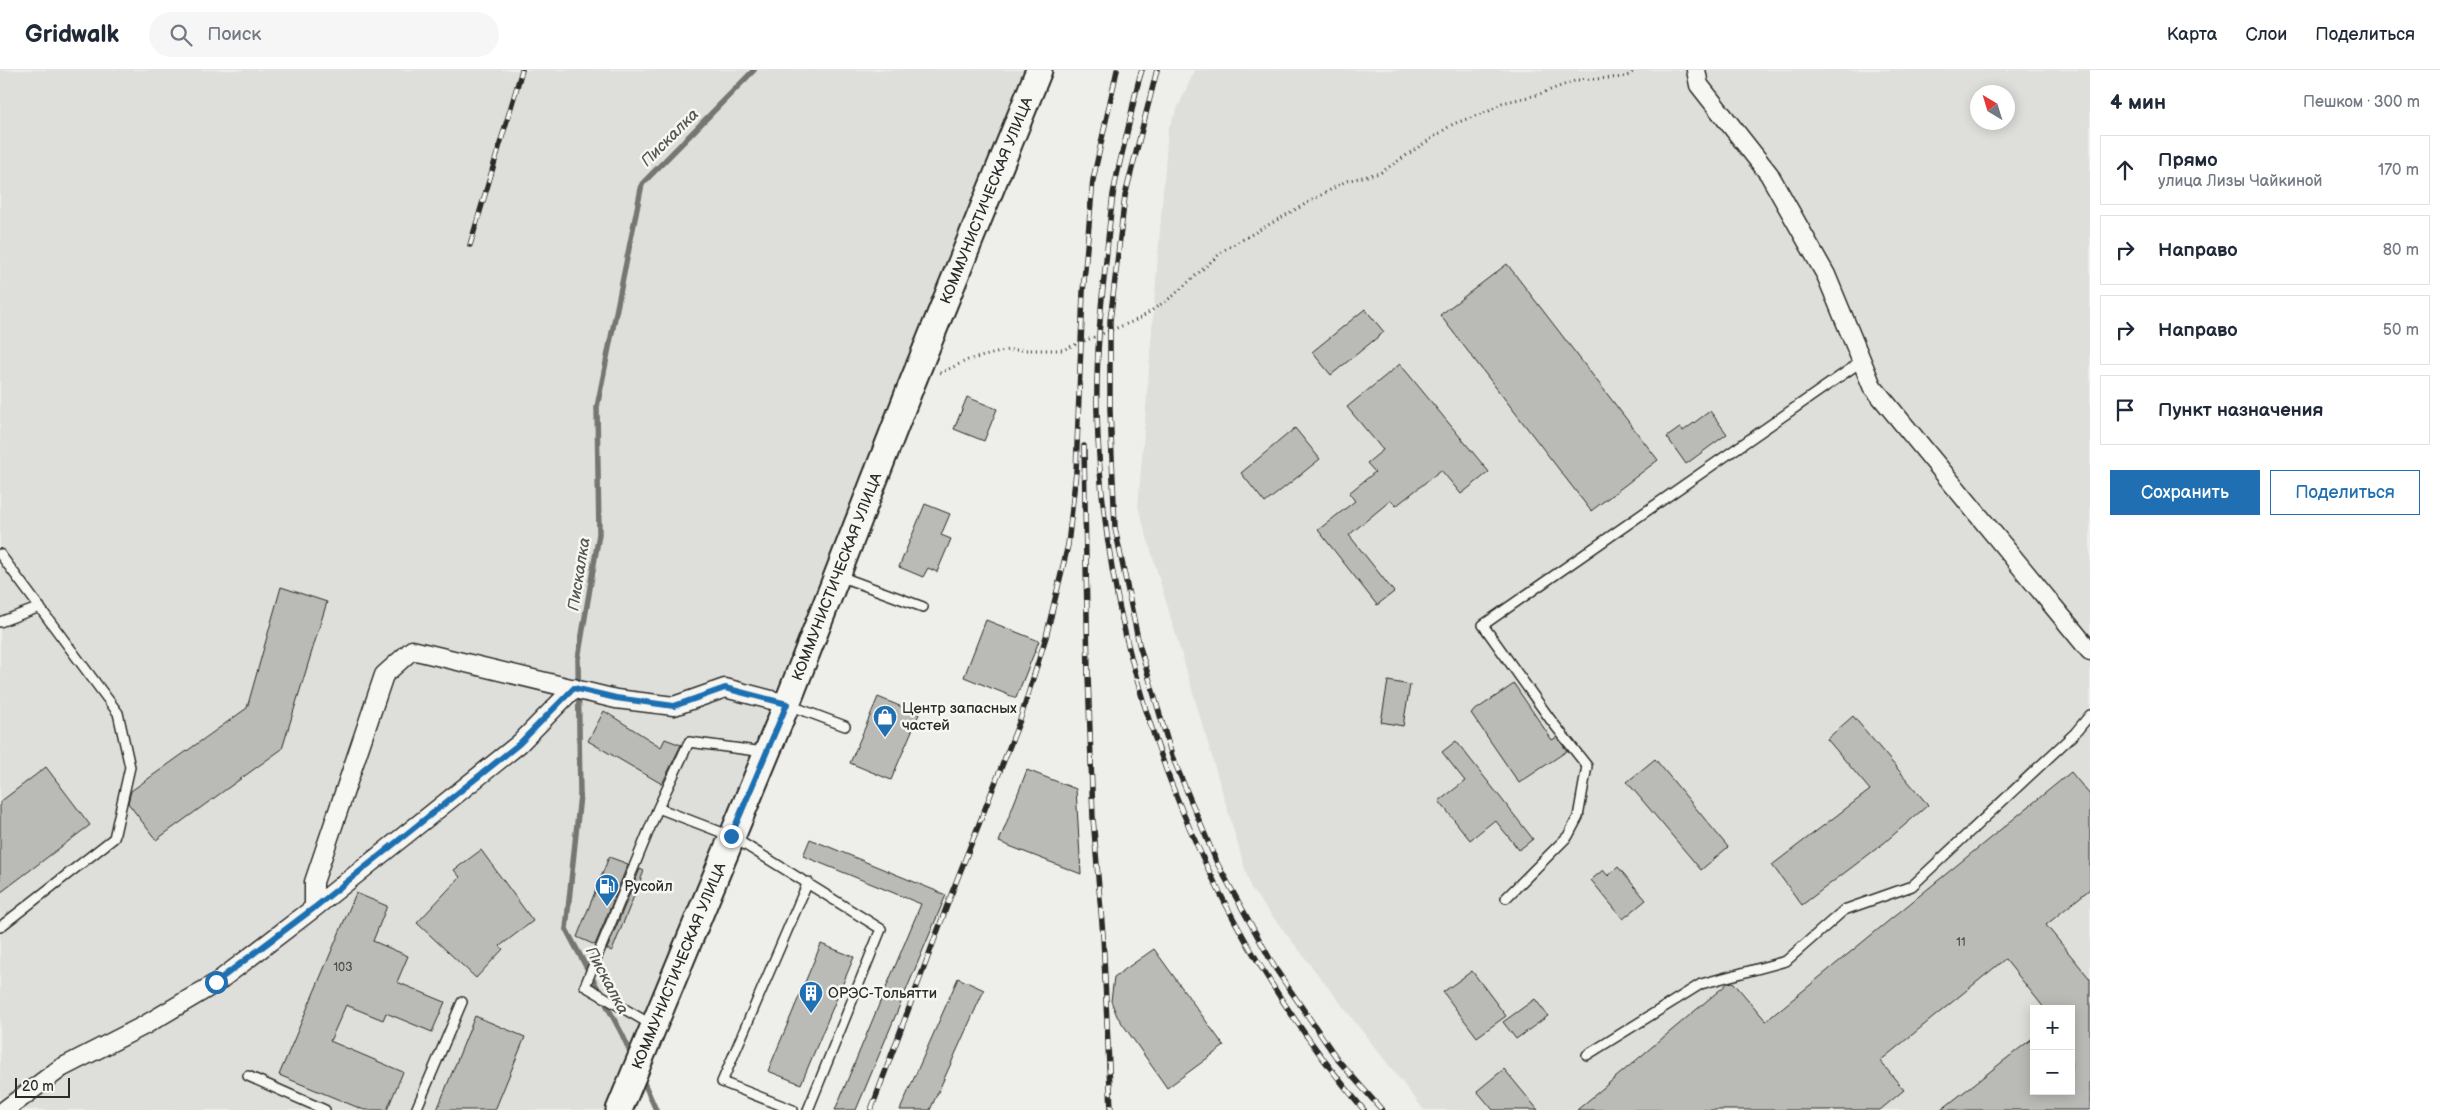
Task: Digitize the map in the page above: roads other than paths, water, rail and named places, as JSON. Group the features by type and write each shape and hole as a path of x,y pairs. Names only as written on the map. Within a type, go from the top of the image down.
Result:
{"main road":[{"name":"КОММУНИСТИЧЕСКАЯ УЛИЦА","path":"619,1110 787,704 910,386 1039,70"}],"street":[{"path":"1696,70 1699,84 1769,174 1826,275 1872,386 2090,651"},
{"path":"314,908 314,882 384,675 412,650 616,698 674,706 725,688 787,704"},
{"path":"5,1110 61,1068 145,1025 216,982 314,908 519,744 574,688"}],"lane":[{"path":"1506,898 1568,836 1578,816 1587,766 1550,719 1483,624 1862,360"},
{"path":"0,554 118,713 130,767 114,838 0,927"},
{"path":"837,576 923,607"},
{"path":"0,622 40,607"},
{"path":"787,704 845,726"},
{"path":"1587,1055 1702,984 1786,961 1844,910 1912,886 2076,733 2090,715"},
{"path":"654,1026 585,986 658,808 689,742 767,753"},
{"path":"658,808 731,836 881,929 808,1110"},
{"path":"793,1110 722,1082 808,882"},
{"path":"416,1110 462,1002"},
{"path":"248,1076 325,1110"}],"waterway":[{"name":"Пискалка","path":"633,1058 566,929 580,795 578,659 599,534 597,407 642,184 754,70"},
{"name":"Пискалка","path":"641,1076 656,1110"}],"railway":[{"path":"470,245 522,70"},
{"path":"871,1110 951,895 1020,720 1046,637 1068,545 1076,472 1083,292 1093,180 1117,70"},
{"path":"1142,70 1113,195 1098,355 1097,411 1103,506 1118,601 1141,693 1171,783 1209,871 1254,955 1306,1035 1364,1110"},
{"path":"1157,70 1125,196 1110,321 1110,410 1115,528 1139,644 1172,756 1217,863 1275,968 1338,1060 1382,1110"},
{"path":"1084,446 1088,674 1093,818 1103,935 1111,1110"}],"place":[{"name":"Центр запасных частей","path":"885,738"},
{"name":"Русойл","path":"607,907"},
{"name":"ОРЭС-Тольятти","path":"811,1014"}]}
